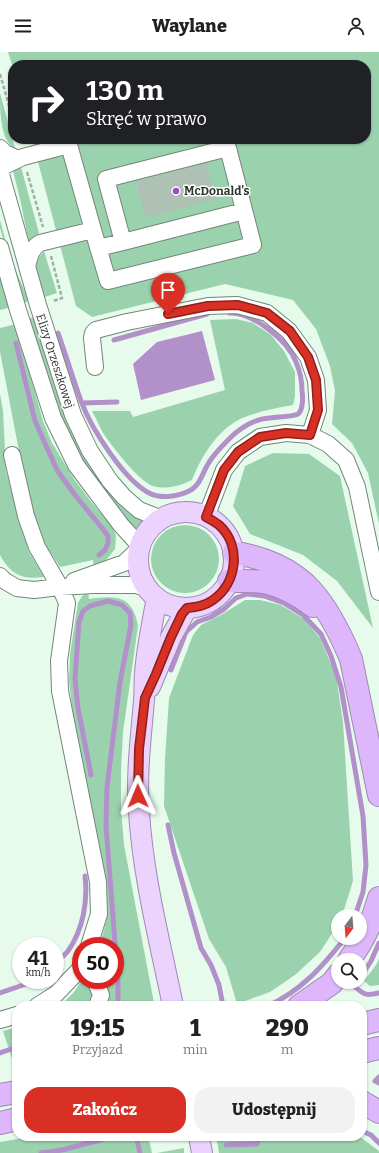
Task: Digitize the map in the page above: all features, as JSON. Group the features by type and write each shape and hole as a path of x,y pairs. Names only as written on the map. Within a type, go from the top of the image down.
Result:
{"highway":[{"path":"234,553 256,557 271,563 298,579 310,590 331,618 343,638 351,659 379,795"},
{"path":"229,581 255,581 279,587 302,598 331,618"},
{"path":"355,953 360,946 375,913 379,898"},
{"path":"306,1001 331,984"},
{"path":"367,1023 379,1020"},
{"path":"367,1051 379,1048"},
{"path":"0,1095 12,1093"},
{"path":"367,1105 379,1112"}],"main road":[{"path":"191,512 206,517 219,525 228,538 234,553 234,567 229,581 222,592 212,601 200,606 187,608 171,606 152,594 142,578 138,562 140,547 145,535 152,526 162,519 176,514 191,512"},
{"path":"152,594 145,673 145,698 139,749 139,812 142,846 172,1001"},
{"path":"145,698 171,637 182,614 187,608"},
{"path":"200,1141 202,1153"}],"street":[{"path":"0,168 21,158 69,145 108,280 253,245 228,148 106,179 124,242"},
{"path":"0,148 5,153 21,158"},
{"name":"Elizy Orzeszkowej","path":"0,171 4,195 72,415 90,451 110,482 124,497 140,510 162,519"},
{"path":"98,248 244,211"},
{"path":"27,267 30,256 36,246 47,241 93,230"},
{"name":"Elizy Orzeszkowej","path":"0,247 18,310 53,418 76,465 140,547"},
{"path":"95,367 92,338 93,333 96,330 127,322 208,306 238,305 267,313 290,331 308,357 316,380 318,410 310,435"},
{"path":"206,517 224,470 238,452 260,437 286,433 310,435 328,444 346,460 357,487 379,592"},
{"path":"12,455 26,516 37,547 60,587 67,603 59,660 60,691 98,882 99,914 92,937"},
{"path":"60,587 124,563 140,547"},
{"path":"0,576 5,581 17,588 34,590 93,584 136,585 152,594"},
{"path":"45,1001 56,994 72,977"},
{"path":"99,989 101,995 99,1001"},
{"path":"0,1020 12,1016"}],"path":[{"path":"0,74 8,102"},
{"path":"21,158 47,241 62,298"}],"green space":[{"path":"8,52 379,52 379,524 368,473 352,443 332,424 335,391 330,366 316,329 293,300 225,284 92,317 76,306 33,144 371,144 371,60 10,60"},
{"path":"0,93 8,122 8,142 2,125"},
{"path":"9,144 14,144 15,148"},
{"path":"21,167 39,233 29,243 13,171"},
{"path":"0,220 10,257 29,301 21,304 0,228"},
{"path":"44,251 57,293 42,298 36,268 37,262"},
{"path":"0,266 12,307 0,310"},
{"path":"35,317 54,380 137,517 145,523 138,533 136,533 72,451 26,319"},
{"path":"236,319 253,323 271,335 284,351 295,372 295,396 293,405 245,417 227,428 212,443 192,480 178,486 163,488 147,483 133,471 103,433 92,411 130,411 133,417 225,390 210,320"},
{"path":"16,324 43,421 52,443 74,479 111,525 116,535 115,549 107,559 94,568 93,560 60,567 45,544 34,516 24,477 0,352 0,328"},
{"path":"0,394 3,411 6,471 29,552 44,577 29,578 18,575 8,567 0,555"},
{"path":"273,453 309,454 340,476 373,628 337,581 303,555 250,534 233,506 245,466"},
{"path":"178,525 192,525 204,531 213,540 219,552 217,572 209,583 198,591 192,593 178,593 172,591 161,583 153,572 151,566 151,552 153,546 161,535 172,527"},
{"path":"88,592 89,599 107,597 121,599 132,608 136,616 138,626 123,732 121,808 124,845 154,1001 65,1001 76,989 124,989 124,937 102,937 108,913 106,882 73,717 69,680 70,654 78,603 82,596"},
{"path":"245,600 260,600 281,605 304,619 320,638 336,676 343,722 353,881 344,909 331,909 331,935 320,952 295,975 270,992 245,1001 236,1001 226,967 209,939 164,806 165,758 169,698 193,635 201,625"},
{"path":"379,959 379,985 370,986 367,984 367,977"},
{"path":"12,1028 12,1059 3,1031"},
{"path":"12,1140 149,1141 152,1153 0,1153 0,1142"},
{"path":"217,1141 366,1141 379,1151 379,1153 219,1153"},
{"path":"184,1148 184,1153 157,1153"}],"shaded area":[{"path":"202,331 215,380 141,400 133,364 157,342"}],"building":[{"path":"206,163 216,199 146,218 136,182"}],"waterway":[{"path":"58,333 81,401 92,425 110,453 130,478 141,488 155,496 170,496 185,493 193,489 215,454 232,436 243,428 255,421 263,419 296,415 301,410 302,384 300,373 292,354 277,337 258,322 248,317 229,313"},
{"path":"114,340 207,314"},
{"path":"16,343 35,421 57,470 108,536 108,543 105,550 99,555"},
{"path":"82,403 117,402"},
{"path":"171,670 186,632 197,622 211,617 224,609 236,598 247,594 264,596 284,603 303,615 321,634 331,656 341,687 363,816 366,865 363,892 357,909"},
{"path":"91,775 78,708 75,679 79,622 83,611 90,606 108,601 122,605 130,613 131,625 120,682 107,787 106,826 118,982 118,1001"},
{"path":"168,825 174,853 201,948 211,965 219,985 222,1001"},
{"path":"64,955 73,943 81,925 86,895 85,876"},
{"path":"367,967 379,943"},
{"path":"278,1001 311,977 339,945"},
{"path":"0,993 12,989"},
{"path":"358,989 368,995 379,993"},
{"path":"0,1053 12,1049"},
{"path":"379,1077 375,1081 379,1083"},
{"path":"367,1133 379,1143"},
{"path":"41,1153 62,1150 97,1141"},
{"path":"137,1141 140,1153"},
{"path":"226,1145 257,1144 258,1141"}],"place":[{"name":"McDonald's","path":"176,191"}],"route":[{"path":"138,796 139,749 145,698 182,614 187,608 200,606 212,601 222,592 229,581 234,567 234,553 228,538 219,525 206,517 224,470 238,452 260,437 286,433 310,435 318,410 316,380 308,357 290,331 267,313 238,305 208,306 168,314"}]}
